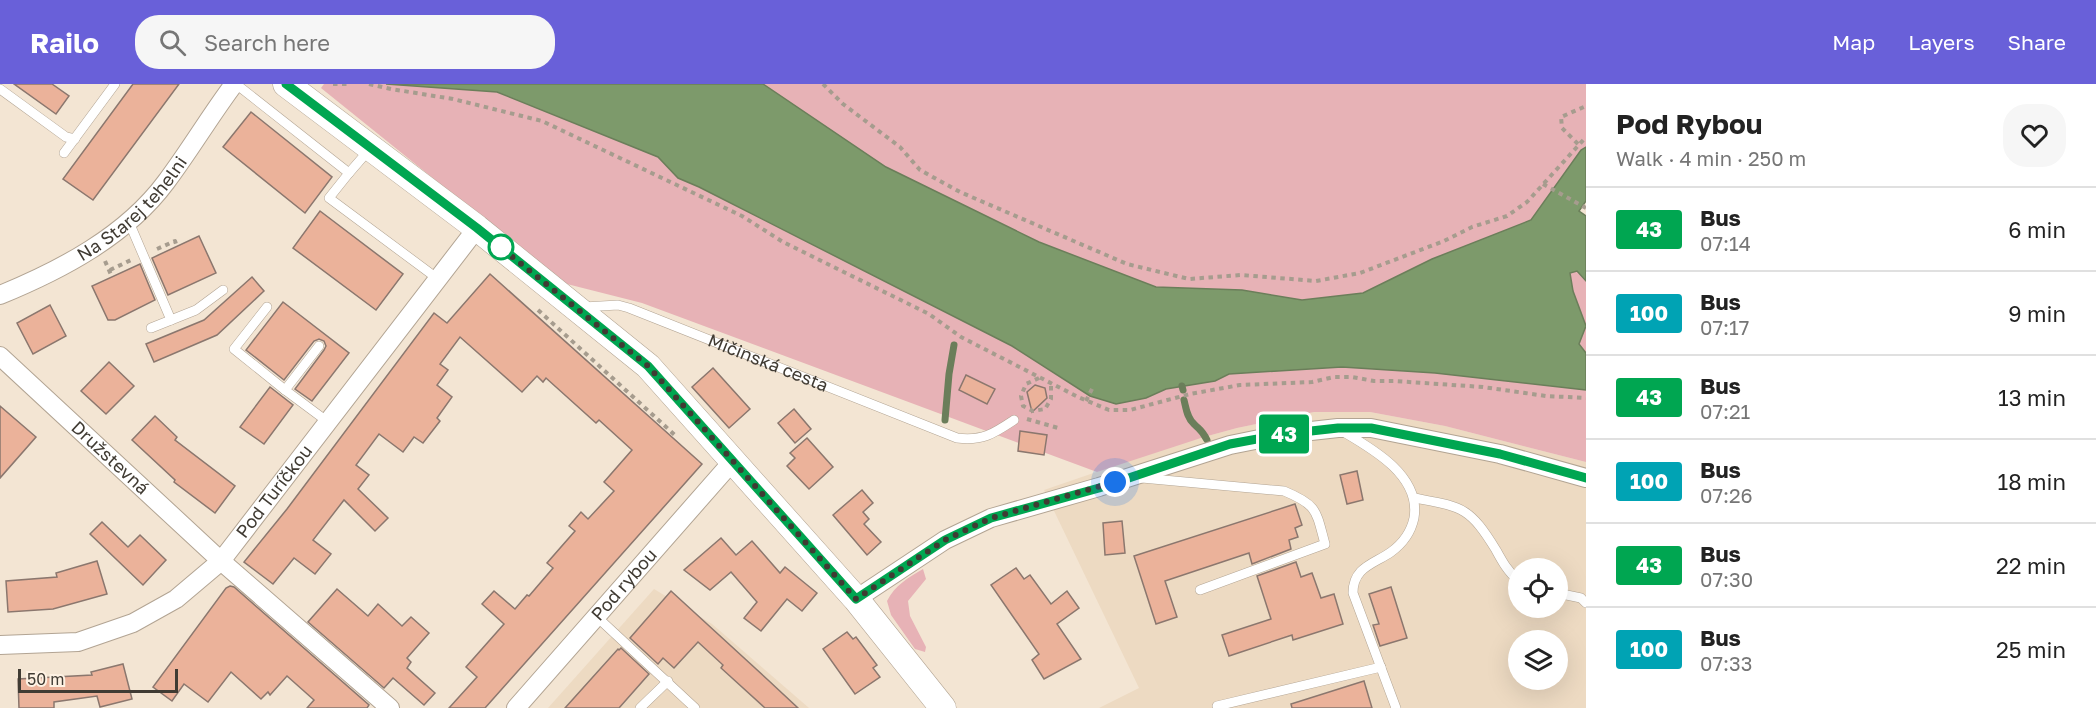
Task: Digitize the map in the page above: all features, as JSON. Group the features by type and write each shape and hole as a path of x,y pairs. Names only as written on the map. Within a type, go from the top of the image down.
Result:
{"street":[{"name":"Na Starej tehelni","path":"0,295 74,260 129,222 165,183 212,112 235,84"},
{"path":"290,85 477,228 648,366 856,599 943,708"},
{"name":"Pod Turíčkou","path":"0,645 78,642 133,623 176,599 221,561 477,228"},
{"name":"Družstevná","path":"0,356 221,561"},
{"path":"856,599 945,540 991,518 1130,477 1230,444 1284,434 1338,428 1371,428 1500,454 1586,478"},
{"name":"Pod rybou","path":"516,708 732,462"},
{"path":"221,561 390,708"}],"lane":[{"path":"64,153 116,84"},
{"path":"235,84 349,173"},
{"path":"0,89 66,137 75,139"},
{"path":"370,148 329,198 438,279"},
{"path":"129,222 171,320"},
{"path":"151,328 196,310 223,290"},
{"name":"Mičinská cesta","path":"576,308 618,305 629,308 957,438 970,440 992,436 1014,420"},
{"path":"267,307 234,349 328,422"},
{"path":"285,390 319,346"},
{"path":"1338,428 1384,458 1399,474 1414,498 1413,520 1409,532 1401,543 1359,573 1353,583 1353,593 1396,708"},
{"path":"1130,477 1284,491 1303,499 1316,510 1325,544 1200,590"},
{"path":"1414,498 1459,508 1467,512 1482,527 1508,570"},
{"path":"1568,595 1581,598 1586,603"},
{"path":"597,617 695,708"},
{"path":"1216,706 1381,667"},
{"path":"640,708 668,681"}],"path":[{"path":"333,84 349,84"},
{"path":"369,84 453,99 542,121 742,216 783,242 929,314 961,337 1051,384 1109,410 1130,410 1190,394 1240,385 1312,382 1334,377 1483,387 1546,396 1586,398"},
{"path":"823,84 843,104 900,147 920,170 960,192 1127,264 1189,279 1241,275 1316,282 1360,273 1444,241 1472,227 1507,216 1527,202 1578,144 1586,138"},
{"path":"1578,144 1562,128 1561,117 1586,106"},
{"path":"1543,183 1585,207"},
{"path":"110,270 175,242 177,247"},
{"path":"105,261 112,277"},
{"path":"534,306 680,440"},
{"path":"1040,378 1026,384 1021,396 1023,406 1033,411 1045,409 1051,399 1051,384"},
{"path":"1086,400 1094,385"},
{"path":"1014,420 1028,419 1058,428"}],"shaded area":[{"path":"324,84 386,84 497,92 659,157 678,178 1012,346 1090,396 1116,404 1146,398 1166,389 1215,381 1229,374 1342,367 1435,373 1586,390 1586,462 1445,426 1370,412 1314,412 1204,437 1097,472 642,303 563,283 321,88"},
{"path":"386,84 763,84 886,167 1039,242 1156,287 1242,290 1302,300 1363,293 1432,259 1531,220 1581,150 1586,147 1586,201 1579,211 1586,216 1586,281 1577,271 1570,273 1573,291 1586,326 1579,344 1586,353 1586,390 1435,373 1342,367 1229,374 1215,381 1166,389 1146,398 1116,404 1090,396 1012,346 678,178 658,157 497,92"},
{"path":"763,84 1586,84 1586,147 1581,150 1531,220 1432,259 1363,293 1302,300 1242,290 1156,287 1039,242 886,167"},
{"path":"1577,271 1586,281 1586,326 1573,291 1570,273"},
{"path":"1586,326 1586,353 1579,344"},
{"path":"1314,412 1370,412 1445,426 1586,462 1586,708 1099,708 1139,688 1044,490 1178,444 1237,428"},
{"path":"923,569 926,579 908,601 910,616 926,647 925,652 915,649 891,615 887,601 898,586"},
{"path":"654,589 712,624 809,708 548,708"}],"building":[{"path":"14,84 52,84 69,96 56,114"},
{"path":"133,84 179,84 93,200 63,179"},
{"path":"251,112 332,177 305,213 223,147"},
{"path":"320,211 403,274 376,310 293,248"},
{"path":"199,236 216,273 168,295 152,258"},
{"path":"140,264 155,300 115,320 108,320 92,286"},
{"path":"490,274 702,464 485,708 449,708 477,677 466,667 504,624 482,604 494,591 515,609 527,595 529,596 553,568 547,563 575,531 569,526 581,512 588,519 614,491 604,482 632,450 599,420 596,423 546,378 543,382 537,376 522,392 460,337 440,364 448,370 437,385 452,397 437,418 440,421 423,443 414,437 403,452 379,434 356,465 369,475 358,489 388,518 375,531 344,500 313,540 331,554 315,574 294,558 273,584 244,562 287,509 434,313 447,323"},
{"path":"252,277 264,291 217,335 154,362 146,344 204,320"},
{"path":"283,302 349,353 312,401 295,389 324,350 326,346 324,341 319,339 314,341 284,380 246,350"},
{"path":"50,305 66,336 33,354 17,323"},
{"path":"109,362 134,386 106,414 81,391"},
{"path":"713,368 750,409 729,428 692,387"},
{"path":"966,375 995,389 987,404 959,390"},
{"path":"1035,385 1045,388 1047,398 1032,412 1027,392"},
{"path":"270,387 293,405 264,444 240,427"},
{"path":"0,406 36,437 0,478"},
{"path":"794,409 811,429 795,443 778,423"},
{"path":"155,416 177,437 175,440 235,486 215,513 174,482 175,480 132,440"},
{"path":"1020,431 1047,435 1044,455 1018,451"},
{"path":"807,438 833,467 809,489 787,466 795,458 790,453"},
{"path":"1357,471 1363,500 1347,504 1340,475"},
{"path":"862,490 873,503 863,512 869,519 864,524 881,542 867,555 833,515"},
{"path":"1295,504 1302,525 1295,528 1298,537 1289,540 1291,549 1252,564 1249,553 1165,581 1177,617 1156,624 1134,556"},
{"path":"1122,521 1125,553 1105,555 1103,523"},
{"path":"102,522 128,547 140,535 166,560 143,585 90,534"},
{"path":"721,538 736,555 752,541 780,573 785,567 817,593 802,611 787,599 761,631 744,618 757,602 731,572 710,590 684,570"},
{"path":"97,561 107,594 53,609 8,612 6,581 57,577 56,573"},
{"path":"1296,562 1301,577 1312,573 1321,598 1334,594 1343,624 1293,640 1292,635 1229,656 1222,635 1271,619 1257,576"},
{"path":"1016,568 1024,579 1030,575 1051,604 1067,591 1079,608 1057,624 1081,659 1044,679 1032,660 1039,654 991,585"},
{"path":"234,587 369,705 367,708 307,708 314,700 287,676 270,695 268,692 261,699 231,672 208,702 184,684 172,701 153,687 226,588"},
{"path":"1391,587 1407,638 1380,646 1373,625 1379,624 1369,594"},
{"path":"337,589 368,616 378,604 402,626 411,617 429,633 407,658 411,662 407,668 435,693 424,705 393,678 384,688 308,622"},
{"path":"671,591 798,708 765,708 721,668 723,665 698,642 674,668 663,658 658,664 630,638"},
{"path":"847,632 853,639 856,637 877,665 873,668 880,677 855,694 823,649"},
{"path":"621,648 649,674 619,708 565,708 618,649"},
{"path":"123,664 132,699 100,707 97,696 54,702 54,708 19,708 18,679 92,675 91,672"},
{"path":"1364,681 1372,708 1292,708 1291,704"}],"waterway":[{"path":"945,420 954,345"},
{"path":"1182,386 1183,390"},
{"path":"1184,400 1190,419 1203,432 1207,440"}],"bus line":[{"name":"43","path":"286,84 477,228 648,366 856,599 945,540 991,518 1099,488 1230,444 1284,434 1338,428 1371,428 1500,454 1586,478"}],"route":[{"path":"501,247 494,242 648,366 856,599 945,540 991,518 1115,482"}]}
